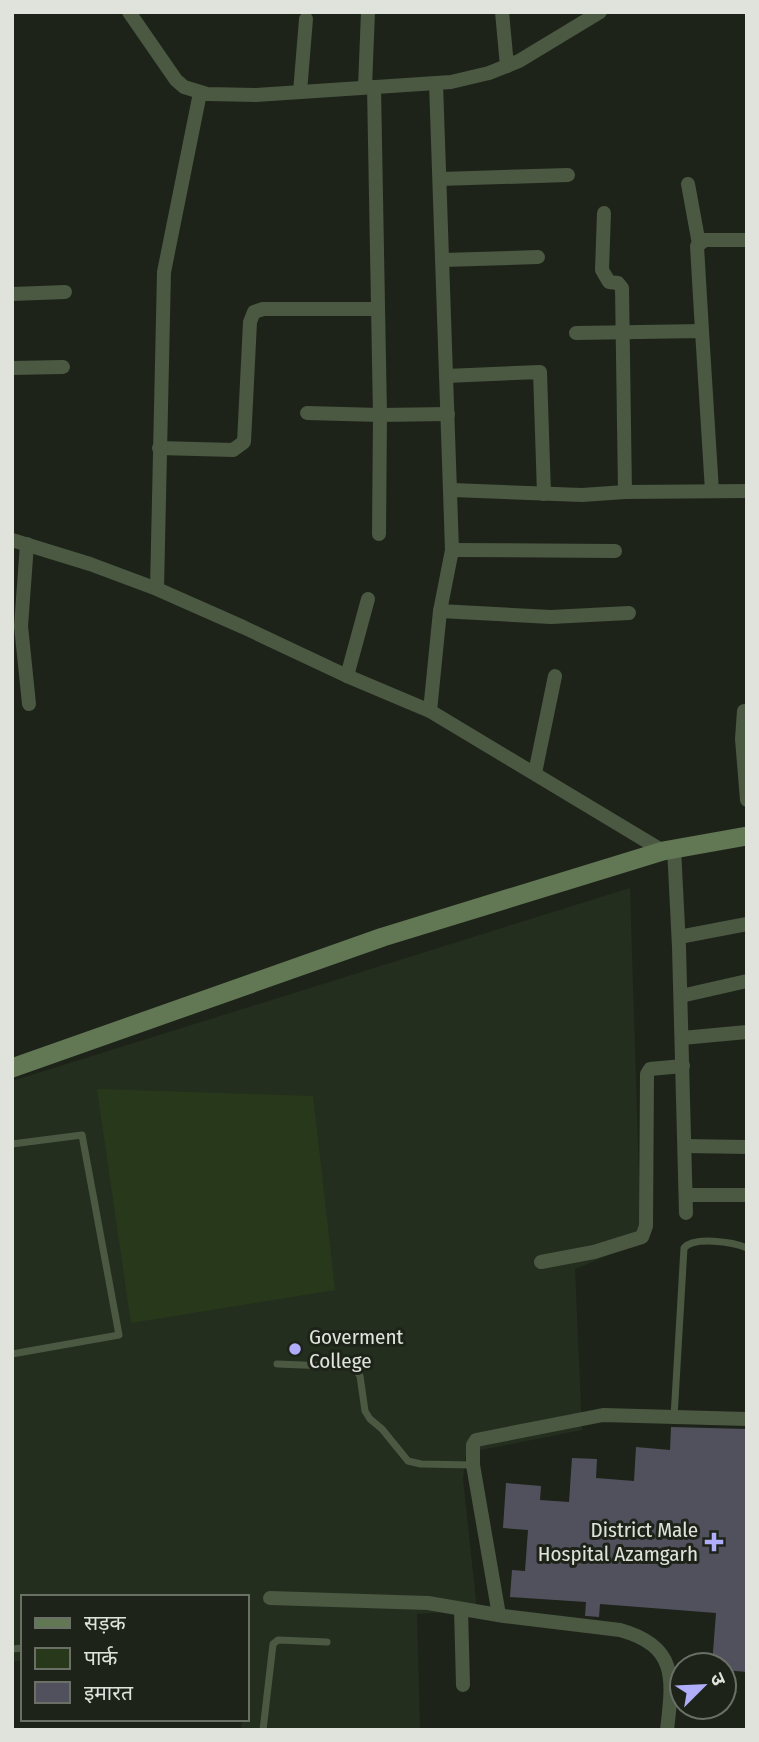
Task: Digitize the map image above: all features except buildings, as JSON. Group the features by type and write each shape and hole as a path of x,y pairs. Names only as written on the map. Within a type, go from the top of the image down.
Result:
{"street":[{"path":"129,12 176,80 184,87 200,93 256,95 436,83 470,78 507,66 600,12"},
{"path":"368,12 378,309 379,534"},
{"path":"502,12 507,66"},
{"path":"300,92 306,19"},
{"path":"430,711 440,611 452,550 436,83"},
{"path":"156,589 164,272 200,93"},
{"path":"440,179 568,175"},
{"path":"688,184 699,243 697,249 712,491"},
{"path":"604,213 602,271 609,282 618,283 622,288 625,492"},
{"path":"699,243 705,240 747,240"},
{"path":"443,260 538,257"},
{"path":"12,294 65,292"},
{"path":"159,448 233,450 244,442 250,322 254,312 263,309 378,309"},
{"path":"576,333 702,331"},
{"path":"12,368 63,367"},
{"path":"446,376 540,372 544,494"},
{"path":"307,413 448,414"},
{"path":"452,490 582,495 747,491"},
{"path":"29,704 17,605 20,542 156,589 430,711 668,849"},
{"path":"452,550 615,551"},
{"path":"347,676 368,599"},
{"path":"440,611 551,617 629,613"},
{"path":"535,773 555,676"},
{"path":"744,711 742,739 747,800"},
{"path":"12,1068 383,937 668,849 747,836"},
{"path":"668,849 679,937 687,1213"},
{"path":"679,937 747,924"},
{"path":"681,996 747,981"},
{"path":"682,1038 747,1032"},
{"path":"541,1262 594,1252 642,1237 646,1226 647,1074 650,1069 683,1066"},
{"path":"686,1146 747,1147"},
{"path":"686,1195 747,1195"},
{"path":"499,1615 473,1465 473,1445 480,1437 603,1415 747,1419"},
{"path":"270,1598 388,1601 637,1634 657,1647 670,1670 672,1685 667,1730"},
{"path":"461,1609 463,1685"}],"lane":[{"path":"12,1144 82,1135 119,1335 12,1354"},
{"path":"674,1417 684,1248 686,1244 695,1241 730,1243 747,1248"},
{"path":"278,1364 355,1367 359,1373 365,1410 370,1419 408,1461 421,1464 473,1465"},
{"path":"263,1730 273,1644 278,1640 327,1642"}],"shaded area":[{"name":"Goverment College","path":"630,888 641,1242 575,1269 582,1430 466,1453 463,1479 477,1610 417,1614 420,1730 241,1730 242,1721 248,1721 248,1595 21,1595 21,1661 12,1661 12,1081"}],"green space":[{"path":"97,1089 313,1096 335,1290 131,1323"}],"place":[{"name":"Goverment College","path":"295,1349"},
{"name":"District Male Hospital Azamgarh","path":"714,1542"}]}
